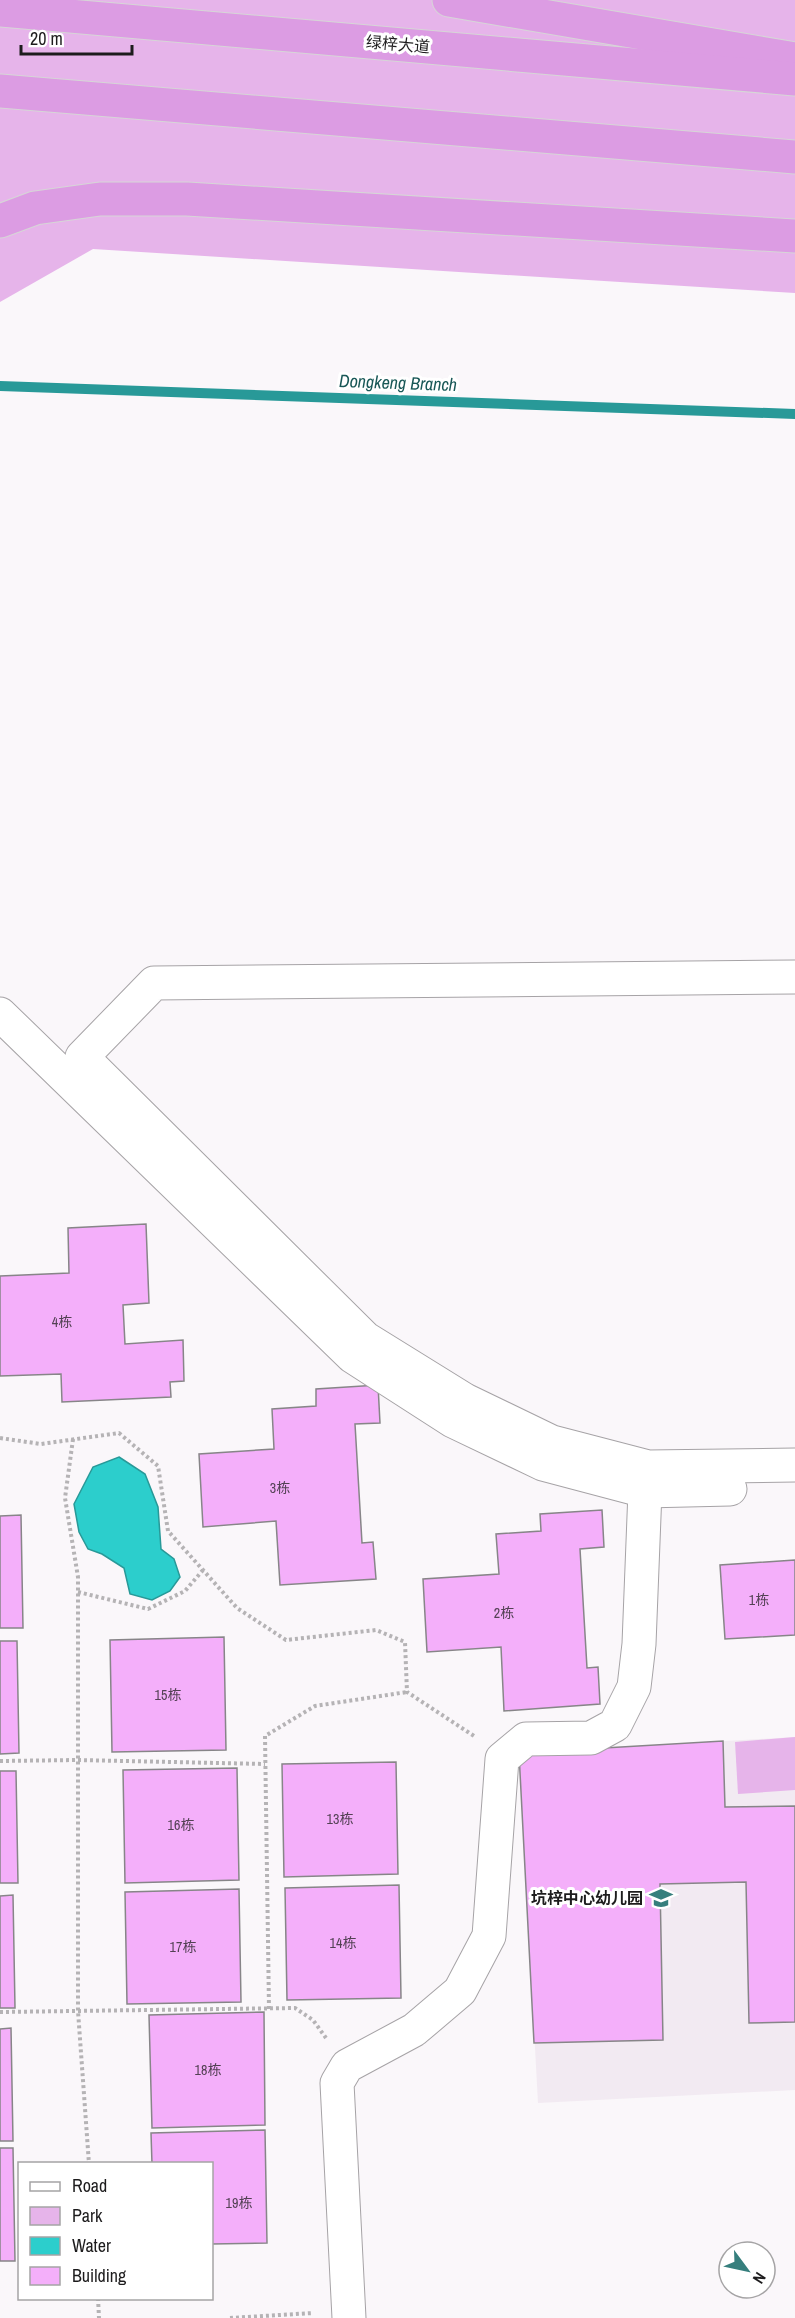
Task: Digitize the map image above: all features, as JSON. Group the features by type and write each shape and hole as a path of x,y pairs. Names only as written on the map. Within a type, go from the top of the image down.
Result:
{"highway":[{"path":"449,0 795,58"},
{"name":"绿梓大道","path":"0,10 795,79"},
{"path":"0,91 795,158"},
{"path":"0,221 35,208 100,199 187,199 795,236"}],"street":[{"path":"795,976 154,983 82,1057 364,1338 465,1400 552,1442 648,1467 795,1465"},
{"path":"0,1014 352,1356 453,1421 543,1464 645,1491 795,1487"},
{"path":"349,2315 337,2083 347,2066 414,2030 460,1991 489,1936 502,1759 526,1739 591,1738 615,1725 634,1687 639,1644 645,1491"}],"path":[{"path":"0,1438 41,1444 119,1433 158,1466 168,1531 237,1608 286,1640 376,1630 405,1642 407,1692"},
{"path":"73,1439 65,1498 78,1577 78,2011 89,2162"},
{"path":"78,1592 148,1609 186,1591 203,1570"},
{"path":"269,2009 265,1736 315,1706 407,1692 505,1756"},
{"path":"0,1761 78,1760 266,1764"},
{"path":"0,2012 295,2008 313,2020 347,2066"},
{"path":"98,2300 99,2318"},
{"path":"230,2318 349,2315"}],"shaded area":[{"name":"坑梓中心幼儿园","path":"795,1737 795,2090 538,2103 519,1753"}],"green space":[{"path":"0,0 795,0 795,293 93,249 0,302"},
{"path":"795,1737 795,1790 738,1794 735,1742"}],"water":[{"path":"119,1457 145,1474 158,1507 161,1549 174,1559 180,1577 170,1591 152,1600 130,1594 124,1568 102,1554 88,1549 79,1532 74,1504 93,1467"}],"building":[{"path":"146,1224 149,1303 123,1305 125,1344 183,1340 184,1381 170,1382 171,1397 62,1402 61,1374 0,1376 0,1276 69,1273 68,1228"},
{"path":"378,1385 380,1423 355,1424 362,1543 373,1542 376,1579 280,1585 276,1521 203,1527 199,1454 274,1449 272,1409 316,1406 316,1389"},
{"path":"602,1510 604,1547 580,1549 587,1668 598,1667 600,1704 504,1711 501,1647 427,1652 423,1579 499,1574 496,1534 541,1531 540,1514"},
{"path":"21,1515 23,1628 0,1628 0,1516"},
{"path":"795,1560 795,1635 725,1639 720,1565"},
{"path":"224,1637 226,1750 112,1752 110,1640"},
{"path":"0,1641 17,1641 19,1753 0,1754"},
{"name":"坑梓中心幼儿园","path":"723,1741 725,1807 795,1806 795,2022 749,2023 746,1882 660,1884 663,2040 534,2043 519,1753"},
{"path":"396,1762 398,1874 284,1877 282,1764"},
{"path":"237,1768 239,1880 125,1883 123,1770"},
{"path":"0,1771 16,1771 18,1883 0,1883"},
{"path":"399,1885 401,1998 287,2000 285,1888"},
{"path":"239,1889 241,2002 127,2004 125,1892"},
{"path":"13,1895 15,2008 0,2008 0,1896"},
{"path":"264,2012 265,2125 152,2128 149,2015"},
{"path":"11,2028 13,2141 0,2141 0,2029"},
{"path":"265,2130 267,2243 213,2244 213,2162 152,2162 151,2133"},
{"path":"0,2148 13,2148 15,2261 0,2261"}],"waterway":[{"name":"Dongkeng Branch","path":"0,386 795,414"}],"place":[{"name":"坑梓中心幼儿园","path":"661,1898"}]}
